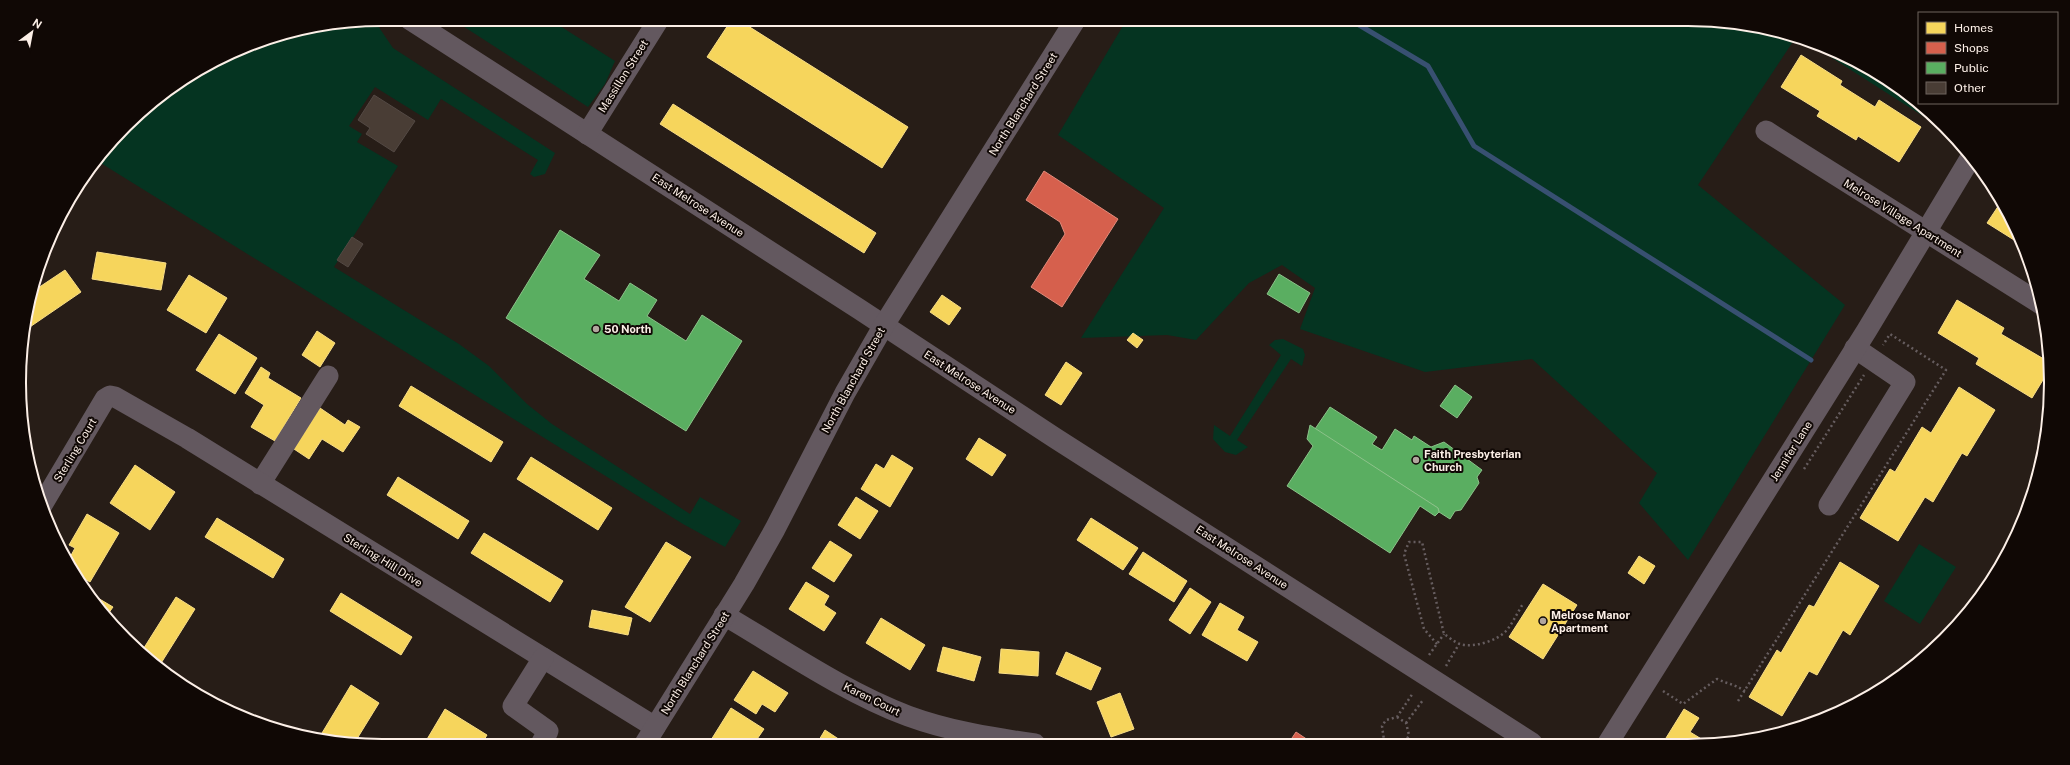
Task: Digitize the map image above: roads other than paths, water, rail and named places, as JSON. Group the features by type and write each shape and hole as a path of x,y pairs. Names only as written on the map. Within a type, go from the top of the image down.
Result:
{"street":[{"name":"East Melrose Avenue","path":"420,26 1526,739"},
{"name":"Massillon Street","path":"587,134 655,26"},
{"name":"North Blanchard Street","path":"648,739 775,529 845,393 884,325 1071,26"},
{"name":"Melrose Village Apartment","path":"1766,131 2034,300"},
{"name":"Jennifer Lane","path":"1611,739 1855,348 1968,162"},
{"path":"1829,505 1905,382 1855,348"},
{"path":"260,484 328,376"},
{"name":"Sterling Hill Drive","path":"110,396 115,397 187,438 655,727"},
{"name":"Sterling Court","path":"46,499 105,399 110,396"},
{"name":"Karen Court","path":"724,615 860,695 907,716 944,728 1007,739"},
{"path":"543,658 513,706 548,731 544,739"}],"waterway":[{"path":"1361,26 1428,66 1474,146 1811,360"}],"place":[{"name":"50 North","path":"596,329"},
{"name":"Faith Presbyterian Church","path":"1416,460"},
{"name":"Melrose Manor Apartment","path":"1543,621"}]}
